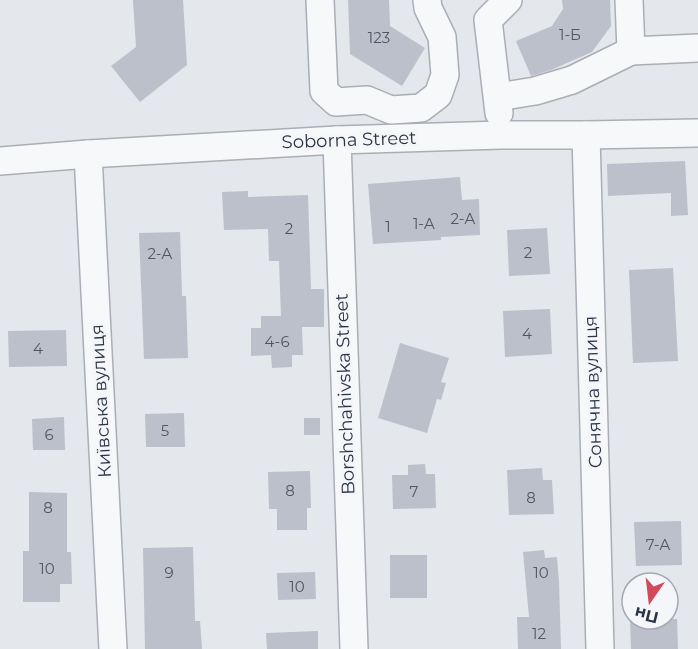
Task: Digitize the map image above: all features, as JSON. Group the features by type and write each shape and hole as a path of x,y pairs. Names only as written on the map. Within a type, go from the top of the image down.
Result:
{"street":[{"path":"320,0 324,91 336,102 367,100 391,110 421,108 438,94 445,75 442,37 428,8 427,0"},
{"path":"501,135 488,20 508,0"},
{"path":"629,0 631,51"},
{"path":"498,97 535,91 572,80 631,51 698,48"},
{"name":"Soborna Street","path":"0,161 337,140 501,135 698,133"},
{"name":"Сонячна вулиця","path":"586,135 600,649"},
{"name":"Borshchahivska Street","path":"337,140 354,649"},
{"name":"Київська вулиця","path":"88,154 113,649"}],"building":[{"path":"133,0 183,0 187,65 140,102 111,66 136,47"},
{"path":"348,0 389,0 390,26 425,48 402,86 350,54"},
{"path":"562,0 610,0 611,26 592,52 531,76 516,41 552,26 563,9"},
{"path":"685,161 688,215 671,216 671,193 608,196 607,164"},
{"path":"460,177 462,200 479,199 480,235 373,244 368,184"},
{"path":"248,191 248,197 308,195 311,289 324,289 324,327 302,327 303,355 292,355 292,367 272,368 271,355 251,356 251,328 261,328 261,316 281,316 279,261 269,261 268,229 224,230 222,192"},
{"path":"547,228 550,274 509,276 507,230"},
{"path":"180,232 182,296 186,296 188,358 144,359 139,233"},
{"path":"673,268 678,361 633,363 629,270"},
{"path":"550,309 552,354 505,357 503,311"},
{"path":"66,330 67,366 9,367 8,331"},
{"path":"400,343 449,358 441,382 446,383 441,400 437,399 427,433 378,418"},
{"path":"184,413 185,447 146,447 145,414"},
{"path":"64,417 65,450 33,450 32,419"},
{"path":"304,418 320,418 320,435 304,435"},
{"path":"425,464 426,474 435,474 436,508 393,509 392,475 408,475 408,465"},
{"path":"542,468 543,480 552,480 554,514 509,515 507,470"},
{"path":"310,471 311,508 307,508 307,530 277,530 277,509 269,509 268,472"},
{"path":"29,492 67,493 67,552 71,552 72,584 60,584 60,602 23,602 23,551 29,551"},
{"path":"681,521 682,565 636,566 634,522"},
{"path":"193,547 195,621 200,621 202,649 145,649 143,548"},
{"path":"544,550 545,558 557,557 561,649 518,649 517,617 529,617 523,552"},
{"path":"390,555 427,555 427,598 390,598"},
{"path":"315,572 316,599 278,600 277,573"},
{"path":"318,631 318,649 267,649 266,633"},
{"path":"630,631 677,631 678,649 631,649"}]}
